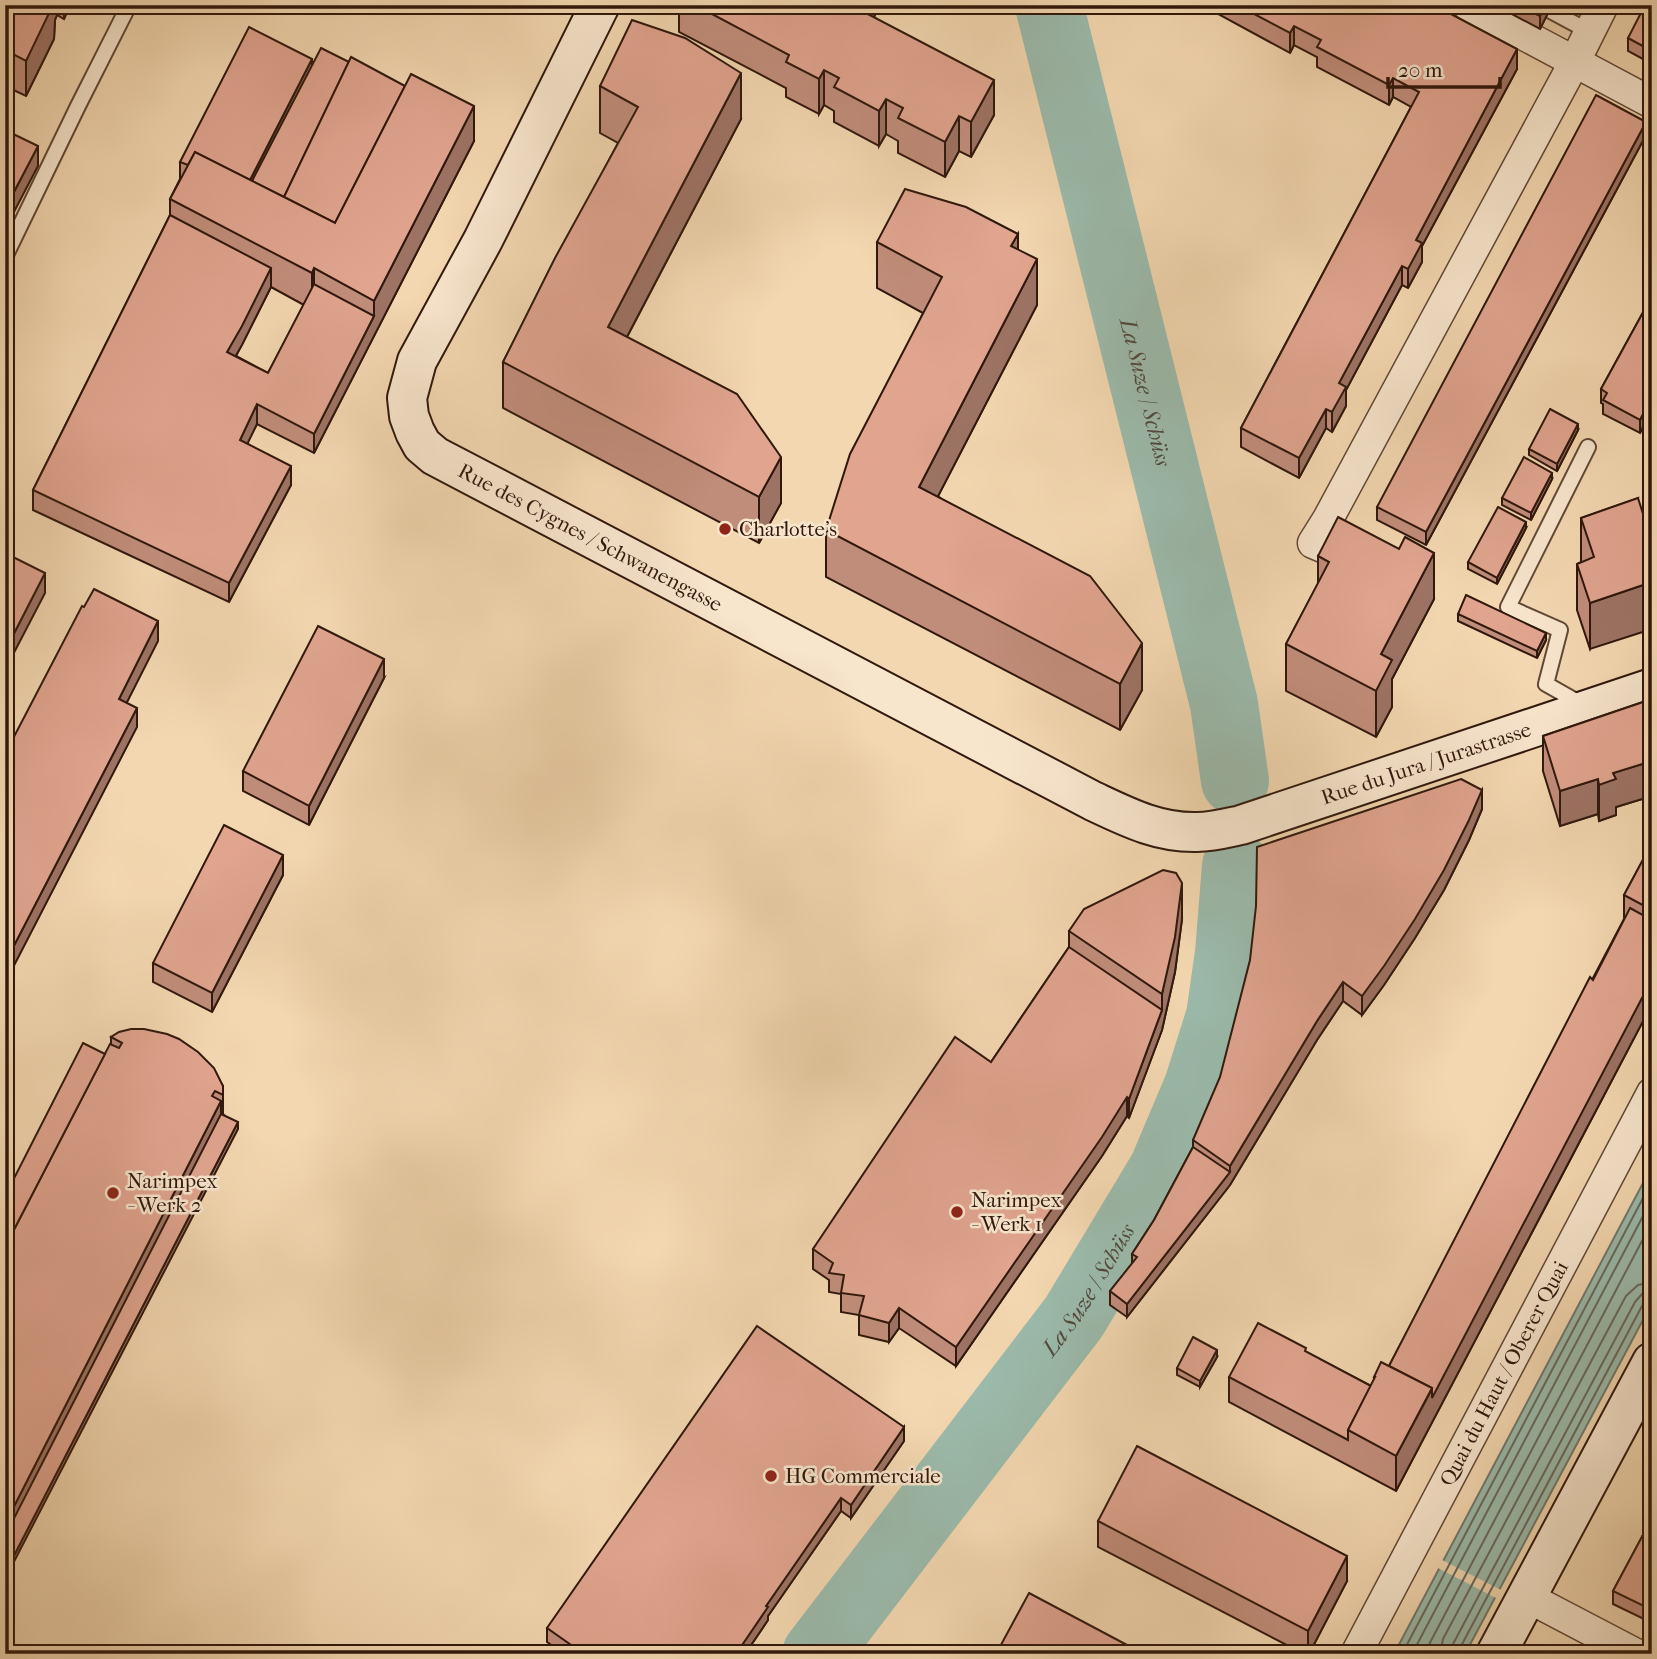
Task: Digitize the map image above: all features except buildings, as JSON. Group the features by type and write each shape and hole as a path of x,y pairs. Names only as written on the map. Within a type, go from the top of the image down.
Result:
{"street":[{"name":"Rue des Cygnes / Schwanengasse","path":"600,5 483,240 417,361 407,398 409,416 422,444 452,466 1093,801 1137,822 1200,832"},
{"path":"1468,5 1513,36 1574,62 1652,103"},
{"path":"1339,554 1313,543 1335,507 1603,5"},
{"name":"Rue du Jura / Jurastrasse","path":"1200,832 1241,825 1652,688"},
{"name":"Quai du Haut / Oberer Quai","path":"1356,1654 1652,1093"},
{"path":"1496,1654 1652,1362"},
{"path":"1527,1597 1636,1654"}],"lane":[{"path":"5,257 129,5"},
{"path":"1549,10 1590,32"},
{"path":"1588,447 1508,607 1560,630 1548,651 1546,684 1590,710"}],"water":[{"path":"1652,1166 1652,1303 1465,1654 1394,1654"}],"pier":[{"path":"1440,1559 1503,1591 1498,1599 1436,1567"}],"waterway":[{"name":"La Suze / Schüss","path":"1049,5 1224,704 1235,781"},
{"name":"La Suze / Schüss","path":"816,1654 1074,1317 1163,1169 1198,1086 1220,1016 1229,953 1236,866"}],"place":[{"name":"Charlotte's","path":"725,529"},
{"name":"Narimpex - Werk 2","path":"113,1193"},
{"name":"Narimpex - Werk 1","path":"957,1212"},
{"name":"HG Commerciale","path":"771,1476"}]}
